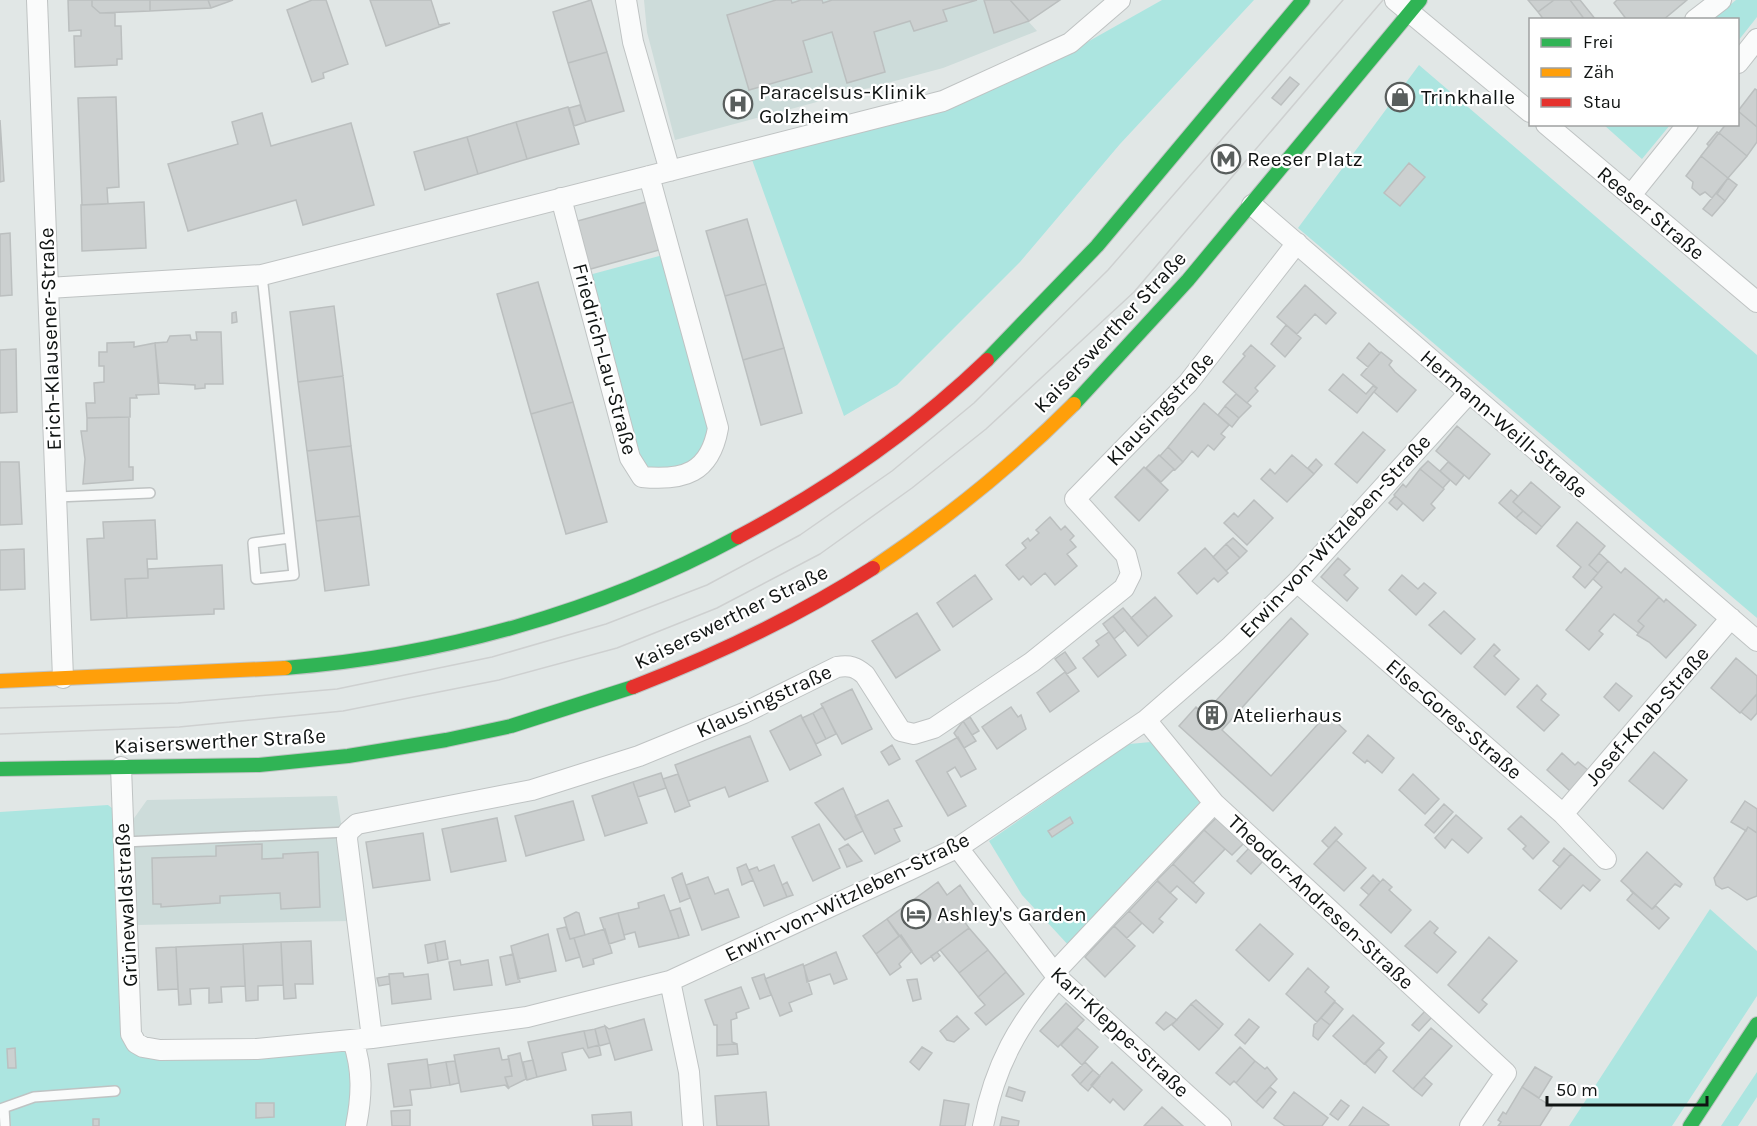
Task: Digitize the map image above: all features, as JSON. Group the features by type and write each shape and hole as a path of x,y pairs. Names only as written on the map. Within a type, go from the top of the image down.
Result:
{"street":[{"name":"Erich-Klausener-Straße","path":"37,0 63,678"},
{"path":"627,0 633,42 670,171"},
{"path":"48,288 262,275 944,101 1070,43 1120,0"},
{"path":"0,681 305,668 398,655 550,617 638,585 709,554 781,517 880,451 925,416 1022,327 1096,247 1303,0"},
{"path":"1698,18 1721,0"},
{"path":"1408,4 1529,111"},
{"name":"Kaiserswerther Straße","path":"0,769 278,764 352,755 462,736 543,717 622,692 734,643 828,596 911,542 991,481 1037,441 1160,314 1252,205 1408,4"},
{"path":"1739,61 1757,39"},
{"name":"Reeser Straße","path":"1552,126 1757,302"},
{"path":"1630,195 1686,126"},
{"name":"Friedrich-Lau-Straße","path":"561,198 630,458 642,477 668,479 701,468 715,448 718,428 649,176"},
{"name":"Hermann-Weill-Straße","path":"1252,205 1757,641"},
{"name":"Klausingstraße","path":"348,832 365,821 532,790 639,756 744,713 837,667 848,665 858,668 866,675 901,731 914,734 934,728 1032,662 1124,588 1131,574 1126,555 1075,499 1188,382 1297,243"},
{"name":"Erwin-von-Witzleben-Straße","path":"136,1043 143,1047 160,1050 257,1049 363,1040 526,1017 670,981 958,848 1146,720 1298,582 1468,393"},
{"name":"Else-Gores-Straße","path":"1298,582 1563,813 1606,859"},
{"name":"Josef-Knab-Straße","path":"1563,813 1731,618"},
{"name":"Theodor-Andresen-Straße","path":"1146,720 1214,803 1506,1073 1470,1126"},
{"name":"Grünewaldstraße","path":"121,767 131,1034 136,1043"},
{"path":"983,1126 988,1100 1009,1045 1034,1006 1056,976 1214,803"},
{"path":"348,832 363,1040 361,1101 356,1126"},
{"name":"Karl-Kleppe-Straße","path":"958,848 1056,976 1221,1126"},
{"path":"670,981 689,1072 693,1126"},
{"path":"1690,1126 1757,1024"}],"lane":[{"path":"262,275 294,575 256,579 253,543 290,538"},
{"path":"57,497 150,493"},
{"path":"124,842 348,832"},
{"path":"5,1126 2,1108 34,1097 115,1091"}],"shaded area":[{"name":"Paracelsus-Klinik Golzheim","path":"644,0 1009,0 1037,31 943,68 675,140 647,32"},
{"path":"1162,0 1254,0 1120,144 1020,262 897,385 844,416 751,157 1075,49"},
{"path":"1736,0 1757,0 1757,17 1739,40 1739,18 1714,18"},
{"path":"1419,65 1757,355 1757,618 1298,228"},
{"path":"1605,126 1669,126 1642,159"},
{"path":"663,255 713,428 703,455 684,466 653,471 642,461 589,275"},
{"path":"1151,742 1206,804 1071,948 1022,895 989,841 1129,744"},
{"path":"337,796 355,918 350,921 135,925 132,821 147,800"},
{"path":"108,805 117,812 123,1025 144,1056 347,1051 357,1071 351,1126 0,1126 0,812"},
{"path":"1710,909 1757,951 1757,996 1672,1126 1569,1126"},
{"path":"1757,1072 1757,1097 1738,1126 1721,1126"}],"building":[{"path":"68,0 92,0 92,6 100,13 115,13 115,26 121,26 122,59 117,59 117,65 75,67 74,36 81,36 81,30 69,31"},
{"path":"92,0 150,0 150,11 100,13 92,6"},
{"path":"150,0 208,0 211,8 150,11"},
{"path":"208,0 233,0 211,8"},
{"path":"312,0 326,0 348,64 323,73 324,78 312,82 287,10"},
{"path":"370,0 431,0 439,25 450,23 386,46"},
{"path":"591,0 607,52 568,63 553,12"},
{"path":"776,0 791,0 792,3 801,0 822,0 823,3 832,0 977,0 943,10 947,21 914,31 910,21 874,32 885,72 847,83 832,32 803,41 812,72 749,90 727,15"},
{"path":"984,0 1010,0 1029,21 994,33"},
{"path":"1010,0 1060,0 1029,21"},
{"path":"1528,0 1554,0 1538,12"},
{"path":"1554,0 1570,0 1584,18 1542,18 1538,12"},
{"path":"1570,0 1580,0 1594,18 1584,18"},
{"path":"1617,0 1687,0 1665,18 1625,18 1614,3"},
{"path":"607,52 624,111 586,122 568,63"},
{"path":"1290,77 1299,84 1281,105 1272,98"},
{"path":"1755,89 1757,90 1757,127 1739,110"},
{"path":"1399,90 1407,97 1397,110 1389,103"},
{"path":"116,97 119,187 107,188 108,204 82,205 78,98"},
{"path":"580,105 586,122 574,126 569,108"},
{"path":"568,107 579,144 527,159 516,122"},
{"path":"1739,112 1757,127 1757,142 1747,156 1719,133 1724,126 1739,126"},
{"path":"262,113 271,146 351,123 374,205 303,225 296,200 188,231 168,164 238,144 232,122"},
{"path":"0,120 4,181 0,182"},
{"path":"516,122 527,159 478,174 467,137"},
{"path":"1717,132 1719,133 1709,146 1707,144"},
{"path":"1719,133 1747,156 1728,178 1701,156"},
{"path":"467,137 478,174 425,190 414,152"},
{"path":"1231,144 1240,152 1222,172 1214,165"},
{"path":"1701,156 1728,178 1712,198 1705,192 1700,195 1692,188 1693,182 1686,176"},
{"path":"1409,163 1425,177 1400,206 1384,193"},
{"path":"1728,178 1737,185 1725,201 1717,194"},
{"path":"1716,193 1725,201 1712,216 1703,209"},
{"path":"144,202 146,248 82,251 81,205"},
{"path":"646,202 659,250 587,270 574,222"},
{"path":"747,219 766,284 725,296 706,231"},
{"path":"10,233 12,295 0,296 0,234"},
{"path":"538,282 573,402 531,414 497,294"},
{"path":"766,284 784,348 743,360 725,296"},
{"path":"1305,285 1336,313 1326,324 1315,314 1297,334 1277,317"},
{"path":"334,306 343,376 298,382 290,312"},
{"path":"236,312 237,322 232,323 232,313"},
{"path":"1286,325 1301,338 1285,357 1271,344"},
{"path":"196,332 221,332 223,384 205,384 205,388 195,389 195,385 159,383 155,343 167,342 170,336 190,335 191,340 197,340"},
{"path":"134,342 134,347 155,343 159,394 136,395 137,398 130,398 130,417 87,418 86,403 95,403 94,383 104,382 104,366 99,366 99,352 107,352 107,343"},
{"path":"1369,343 1380,353 1368,367 1357,358"},
{"path":"1251,345 1275,366 1255,388 1258,391 1247,403 1223,382 1245,356 1243,354"},
{"path":"784,348 802,413 761,425 743,360"},
{"path":"16,349 17,412 0,413 0,350"},
{"path":"1381,352 1392,361 1389,365 1395,372 1416,390 1397,412 1374,392 1377,388 1361,375"},
{"path":"1343,374 1366,394 1373,386 1377,388 1357,413 1329,390"},
{"path":"343,376 351,446 307,451 298,382"},
{"path":"1236,394 1251,406 1239,418 1225,406"},
{"path":"573,402 607,522 566,534 531,414"},
{"path":"1204,403 1229,425 1221,434 1225,437 1214,450 1208,445 1198,457 1192,451 1183,462 1168,447"},
{"path":"1225,406 1239,418 1232,427 1218,415"},
{"path":"129,417 129,467 133,467 133,480 83,484 85,459 81,431 87,431 87,418"},
{"path":"1457,426 1490,454 1469,479 1436,451"},
{"path":"1363,432 1385,450 1357,483 1335,464"},
{"path":"351,446 360,516 316,521 307,451"},
{"path":"1168,447 1183,462 1175,470 1160,456"},
{"path":"1159,455 1174,469 1161,482 1146,468"},
{"path":"1292,455 1314,474 1287,502 1261,479 1270,469 1275,474"},
{"path":"1316,459 1322,465 1314,474 1308,468"},
{"path":"1428,461 1450,480 1443,488 1420,469"},
{"path":"0,462 19,462 22,524 0,525"},
{"path":"1448,462 1464,475 1456,485 1440,471"},
{"path":"1144,467 1168,490 1139,521 1115,497"},
{"path":"1420,469 1444,489 1431,504 1435,508 1423,521 1394,495 1403,484 1406,487"},
{"path":"1531,482 1560,507 1542,527 1513,502"},
{"path":"1511,490 1518,496 1513,502 1523,511 1516,518 1499,503"},
{"path":"1395,496 1403,503 1397,510 1389,503"},
{"path":"1254,500 1273,518 1247,545 1224,523 1234,513 1238,517"},
{"path":"1523,511 1542,527 1536,534 1516,518"},
{"path":"360,516 369,585 325,591 316,521"},
{"path":"1050,517 1061,530 1065,526 1074,536 1070,540 1076,547 1067,554 1077,566 1055,585 1045,573 1031,585 1023,576 1019,580 1006,565 1026,548 1022,543 1028,538 1030,541 1039,533 1036,530"},
{"path":"155,520 157,559 147,559 148,578 125,579 127,618 91,620 87,539 104,538 103,522"},
{"path":"1577,522 1605,546 1589,565 1598,573 1585,588 1573,577 1581,567 1557,546"},
{"path":"1233,538 1247,551 1240,558 1226,544"},
{"path":"1226,544 1240,558 1226,571 1213,557"},
{"path":"1205,548 1228,573 1218,582 1214,578 1197,594 1178,573"},
{"path":"24,549 25,589 0,590 0,550"},
{"path":"1599,553 1608,561 1598,573 1589,565"},
{"path":"1338,558 1350,569 1344,575 1358,588 1347,601 1321,577"},
{"path":"1608,561 1621,573 1625,568 1659,597 1638,621 1644,626 1638,633 1614,614 1599,631 1603,634 1589,650 1566,630 1602,587 1593,579"},
{"path":"222,565 224,609 214,609 214,614 127,618 125,579 148,578 148,569"},
{"path":"975,575 992,599 953,627 937,603"},
{"path":"1402,575 1418,589 1424,583 1436,593 1416,615 1389,590"},
{"path":"1155,597 1172,616 1148,637 1131,618"},
{"path":"1659,597 1664,602 1666,599 1696,625 1666,658 1649,642 1637,635 1644,626 1638,621"},
{"path":"1123,608 1148,637 1138,646 1113,616"},
{"path":"1444,611 1475,639 1461,654 1429,625"},
{"path":"917,613 940,650 896,678 872,641"},
{"path":"1113,616 1125,630 1114,639 1103,624"},
{"name":"Atelierhaus","path":"1291,618 1308,634 1222,730 1271,776 1327,714 1346,731 1273,811 1179,726 1196,707 1204,714"},
{"path":"1109,632 1126,655 1098,677 1083,658 1099,645 1096,641"},
{"path":"1494,644 1500,650 1494,656 1519,679 1505,695 1474,667"},
{"path":"1065,652 1076,668 1067,674 1055,659"},
{"path":"1736,658 1757,676 1757,694 1740,713 1711,688"},
{"path":"1065,672 1079,691 1050,712 1037,693"},
{"path":"1616,683 1632,696 1619,711 1604,697"},
{"path":"1537,685 1546,694 1541,700 1559,715 1544,731 1517,707"},
{"path":"852,689 872,729 842,744 821,704"},
{"path":"1757,694 1757,713 1751,720 1741,712"},
{"path":"823,707 836,734 826,739 813,713"},
{"path":"1011,707 1018,717 1021,715 1026,729 997,749 982,727"},
{"path":"813,713 826,739 816,744 802,718"},
{"path":"801,715 821,755 790,770 770,731"},
{"path":"970,717 979,731 972,735 963,721"},
{"path":"963,721 976,741 964,748 954,733"},
{"path":"1368,735 1394,758 1382,773 1367,760 1365,763 1353,753"},
{"path":"750,736 768,781 729,797 725,787 688,801 675,765"},
{"path":"958,737 976,769 961,777 955,767 947,772 966,806 948,816 916,761"},
{"path":"892,745 900,759 889,765 881,752"},
{"path":"1654,752 1687,780 1663,809 1629,781"},
{"path":"1562,753 1575,765 1578,762 1588,770 1570,791 1547,770"},
{"path":"661,773 666,788 638,797 633,782"},
{"path":"678,774 690,806 675,812 663,779"},
{"path":"1413,774 1439,799 1425,814 1399,790"},
{"path":"633,782 647,823 605,836 592,796"},
{"path":"843,788 863,831 845,840 815,803"},
{"path":"888,800 902,826 894,829 900,841 875,854 855,816"},
{"path":"573,801 584,840 526,856 515,816"},
{"path":"1745,801 1757,809 1757,833 1748,827 1746,831 1731,822"},
{"path":"1444,804 1453,812 1434,833 1425,825"},
{"path":"1456,815 1482,838 1468,853 1452,839 1445,848 1435,838"},
{"path":"1521,816 1549,842 1533,859 1523,849 1526,846 1508,829"},
{"path":"1070,817 1073,823 1052,837 1048,831"},
{"path":"497,818 506,861 451,872 442,829"},
{"path":"1216,818 1244,843 1232,855 1204,830"},
{"path":"819,824 840,868 813,881 792,837"},
{"path":"1335,827 1342,834 1329,848 1322,841"},
{"path":"1748,827 1757,833 1757,896 1747,900 1728,887 1722,889 1716,885 1714,878"},
{"path":"1204,830 1225,849 1193,883 1173,864"},
{"path":"423,833 430,880 373,888 366,842"},
{"path":"1336,840 1366,868 1344,891 1314,864"},
{"path":"262,844 262,859 283,858 283,854 318,852 320,907 281,909 280,893 220,896 220,903 161,907 161,904 153,904 152,858 216,856 216,846"},
{"path":"848,844 862,861 847,867 839,849"},
{"path":"1249,848 1263,861 1251,874 1237,861"},
{"path":"1564,848 1571,854 1560,867 1553,861"},
{"path":"1647,852 1682,884 1680,887 1675,884 1652,909 1621,881"},
{"path":"1571,854 1600,880 1590,891 1583,885 1561,909 1539,890"},
{"path":"746,864 753,880 742,885 737,868"},
{"path":"1173,864 1204,893 1196,903 1177,886 1170,893 1157,880"},
{"path":"774,865 787,897 764,906 749,870 757,867 759,871"},
{"path":"682,873 690,898 680,902 672,878"},
{"path":"1373,875 1380,882 1369,895 1361,888"},
{"path":"708,877 715,894 728,889 739,917 702,930 686,885"},
{"path":"1383,879 1392,887 1389,890 1411,910 1391,933 1360,905"},
{"path":"1157,881 1177,899 1159,919 1163,922 1153,933 1129,911"},
{"path":"787,882 793,895 787,897 782,885"},
{"path":"938,882 947,895 960,885 978,911 964,921 969,928 921,964 887,919"},
{"path":"1630,890 1652,909 1656,906 1669,918 1659,929 1627,900 1633,893"},
{"path":"664,895 679,938 639,947 635,932 624,935 618,913 639,908 638,903"},
{"path":"680,908 689,935 679,938 670,911"},
{"path":"1129,911 1142,923 1127,938 1114,926"},
{"path":"576,912 579,913 585,935 570,939 564,918"},
{"path":"618,913 625,939 609,944 600,918"},
{"path":"887,919 899,936 876,954 863,936"},
{"path":"1430,921 1438,928 1434,933 1456,952 1437,973 1405,946"},
{"path":"1260,924 1293,954 1269,981 1236,950"},
{"path":"1114,926 1135,946 1105,977 1085,957"},
{"path":"566,927 570,939 574,938 580,957 566,961 557,929"},
{"path":"969,928 988,950 959,973 940,950"},
{"path":"605,929 612,953 593,959 594,964 583,967 574,938"},
{"path":"548,934 556,971 518,979 511,946"},
{"path":"901,935 912,951 899,964 901,967 890,975 876,954"},
{"path":"1489,937 1517,961 1482,1000 1487,1004 1479,1013 1448,985"},
{"path":"311,941 313,984 295,984 296,998 284,999 281,942"},
{"path":"445,941 448,959 438,961 435,943"},
{"path":"281,942 283,985 258,986 258,1000 246,1001 243,944"},
{"path":"435,943 438,961 428,963 425,945"},
{"path":"243,944 245,986 221,987 222,1002 209,1003 209,988 190,989 191,1004 179,1005 176,947"},
{"path":"176,947 178,989 158,990 156,948"},
{"path":"988,950 1006,972 978,997 959,973"},
{"path":"836,952 847,979 834,984 830,974 807,982 804,966"},
{"path":"937,952 940,956 934,961 931,956"},
{"path":"513,954 520,982 506,985 500,957"},
{"path":"460,960 461,965 488,960 492,985 454,990 449,962"},
{"path":"803,964 812,994 789,1003 792,1011 780,1016 765,979"},
{"path":"1308,968 1329,987 1325,992 1335,1001 1317,1022 1286,994"},
{"path":"1006,972 1024,994 986,1025 975,1013 985,1005 978,997"},
{"path":"403,973 404,977 428,974 431,999 392,1004 389,974"},
{"path":"764,974 771,995 760,999 752,978"},
{"path":"389,976 390,984 379,986 377,978"},
{"path":"917,979 921,999 913,1001 907,980"},
{"path":"741,987 749,1008 736,1013 737,1018 731,1020 732,1042 737,1044 717,1045 717,1025 714,1025 705,1000"},
{"path":"1196,1000 1223,1024 1219,1029 1191,1004"},
{"path":"1335,1002 1343,1009 1330,1025 1321,1018"},
{"path":"1066,1003 1084,1020 1058,1047 1040,1031"},
{"path":"1191,1004 1219,1029 1199,1050 1172,1025"},
{"path":"1426,1010 1433,1016 1419,1031 1412,1025"},
{"path":"1166,1012 1177,1020 1164,1030 1156,1023"},
{"path":"1353,1015 1384,1043 1364,1064 1333,1036"},
{"path":"957,1016 969,1029 954,1042 947,1040 940,1031"},
{"path":"1321,1018 1330,1025 1318,1040 1313,1036 1314,1025"},
{"path":"644,1019 652,1050 615,1060 605,1026 609,1029"},
{"path":"1249,1019 1259,1027 1245,1044 1235,1035"},
{"path":"605,1026 610,1043 599,1046 595,1029"},
{"path":"1077,1028 1098,1047 1082,1065 1061,1045"},
{"path":"1431,1028 1452,1046 1413,1089 1393,1071"},
{"path":"595,1029 599,1045 588,1048 584,1031"},
{"path":"584,1031 588,1048 599,1045 601,1055 589,1058 583,1048 562,1053 566,1070 537,1077 528,1042"},
{"path":"737,1044 738,1054 717,1056 717,1045"},
{"path":"922,1047 932,1053 919,1070 910,1062"},
{"path":"1240,1047 1255,1061 1236,1083 1234,1081 1230,1085 1216,1073"},
{"path":"15,1048 16,1068 8,1068 7,1049"},
{"path":"499,1048 502,1060 509,1059 512,1076 505,1077 509,1089 505,1085 461,1092 454,1055"},
{"path":"1379,1049 1387,1057 1375,1073 1365,1064"},
{"path":"520,1053 526,1079 508,1088 505,1077 512,1076 508,1056"},
{"path":"427,1059 431,1088 410,1090 412,1105 394,1107 388,1064"},
{"path":"533,1060 537,1077 527,1080 523,1062"},
{"path":"455,1061 459,1083 450,1085 446,1062"},
{"path":"1255,1061 1265,1069 1267,1067 1277,1079 1256,1102 1236,1083"},
{"path":"446,1062 450,1085 431,1088 428,1065"},
{"path":"1085,1062 1093,1070 1080,1084 1072,1075"},
{"path":"1112,1062 1142,1090 1124,1110 1113,1099 1110,1103 1091,1085"},
{"path":"1535,1067 1552,1077 1539,1098 1522,1087"},
{"path":"1093,1070 1100,1076 1088,1091 1080,1084"},
{"path":"1424,1077 1432,1084 1422,1096 1413,1089"},
{"path":"1009,1087 1025,1092 1022,1101 1006,1096"},
{"path":"1270,1087 1276,1092 1263,1108 1256,1102"},
{"path":"1522,1087 1552,1107 1540,1126 1498,1126 1501,1122 1498,1120 1503,1112 1506,1114"},
{"path":"766,1092 769,1126 717,1126 715,1096"},
{"path":"1294,1092 1328,1118 1322,1126 1285,1126 1274,1118"},
{"path":"944,1100 969,1104 965,1126 940,1126"},
{"path":"1341,1100 1349,1106 1338,1120 1330,1114"},
{"path":"256,1103 274,1103 274,1117 256,1118"},
{"path":"1162,1107 1183,1126 1144,1126"},
{"path":"1363,1107 1389,1125 1349,1126"},
{"path":"410,1110 410,1126 392,1126 391,1111"},
{"path":"631,1112 632,1126 593,1126 592,1115"},
{"path":"1002,1117 1019,1121 1018,1126 1000,1126"},
{"path":"93,1119 99,1119 99,1126 93,1126"}],"tram line":[{"path":"0,708 178,703 337,689 492,657 606,624 707,585 800,535 892,471 974,403 1108,270 1343,0"},
{"path":"0,734 179,727 343,711 499,680 617,648 717,608 820,554 912,488 986,429 1134,292 1383,0"}],"traffic: fast":[{"path":"987,360 1097,246 1303,0"},
{"path":"1074,404 1188,280 1420,0"},
{"path":"285,668 402,653 518,626 631,587 685,564 738,537"},
{"path":"0,769 259,765 348,756 446,740 511,726 633,687"},
{"path":"1690,1126 1757,1024"}],"traffic: slow":[{"path":"873,568 978,491 1074,404"},
{"path":"0,681 285,668"}],"traffic: jam":[{"path":"738,537 837,479 899,435 930,411 987,360"},
{"path":"633,687 756,634 845,586 873,568"}],"place":[{"name":"Trinkhalle","path":"1400,97"},
{"name":"Paracelsus-Klinik Golzheim","path":"738,104"},
{"name":"Reeser Platz","path":"1226,159"},
{"name":"Atelierhaus","path":"1212,715"},
{"name":"Ashley's Garden","path":"916,914"}]}
